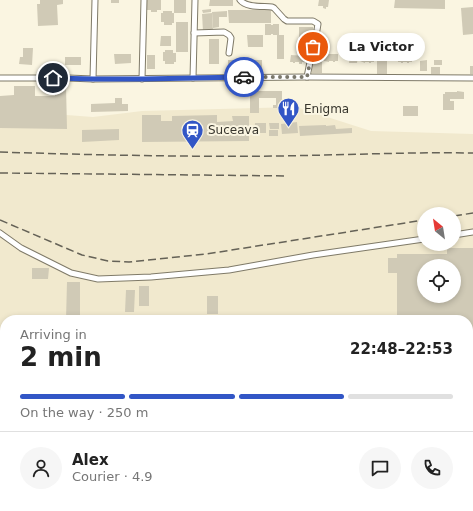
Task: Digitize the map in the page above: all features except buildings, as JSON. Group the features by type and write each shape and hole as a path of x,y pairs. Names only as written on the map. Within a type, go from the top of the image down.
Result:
{"street":[{"path":"93,79 94,0"},
{"path":"142,79 144,0"},
{"path":"193,78 195,0"},
{"path":"240,0 242,3 251,5 272,6 287,21 313,21 318,24 307,77"},
{"path":"194,33 224,32 230,35 229,53"},
{"path":"0,78 473,78"},
{"path":"461,234 473,232"},
{"path":"0,233 21,248 71,273 98,279 151,277 229,270 313,255 417,240"}],"shaded area":[{"path":"296,107 371,131 473,134 473,315 0,315 0,110 93,117 142,111"}],"railway":[{"path":"0,152 209,156 473,153"},
{"path":"0,173 288,176"},
{"path":"461,215 473,213"},
{"path":"0,220 82,255 108,261 129,262 206,254 417,221"}],"way so far":[{"path":"244,77 307,77 313,47"}],"place":[{"name":"La Victor","path":"313,47"},
{"name":"Enigma","path":"288,128"},
{"name":"Suceava","path":"193,150"}],"route":[{"path":"53,78 144,79 244,77"}]}
